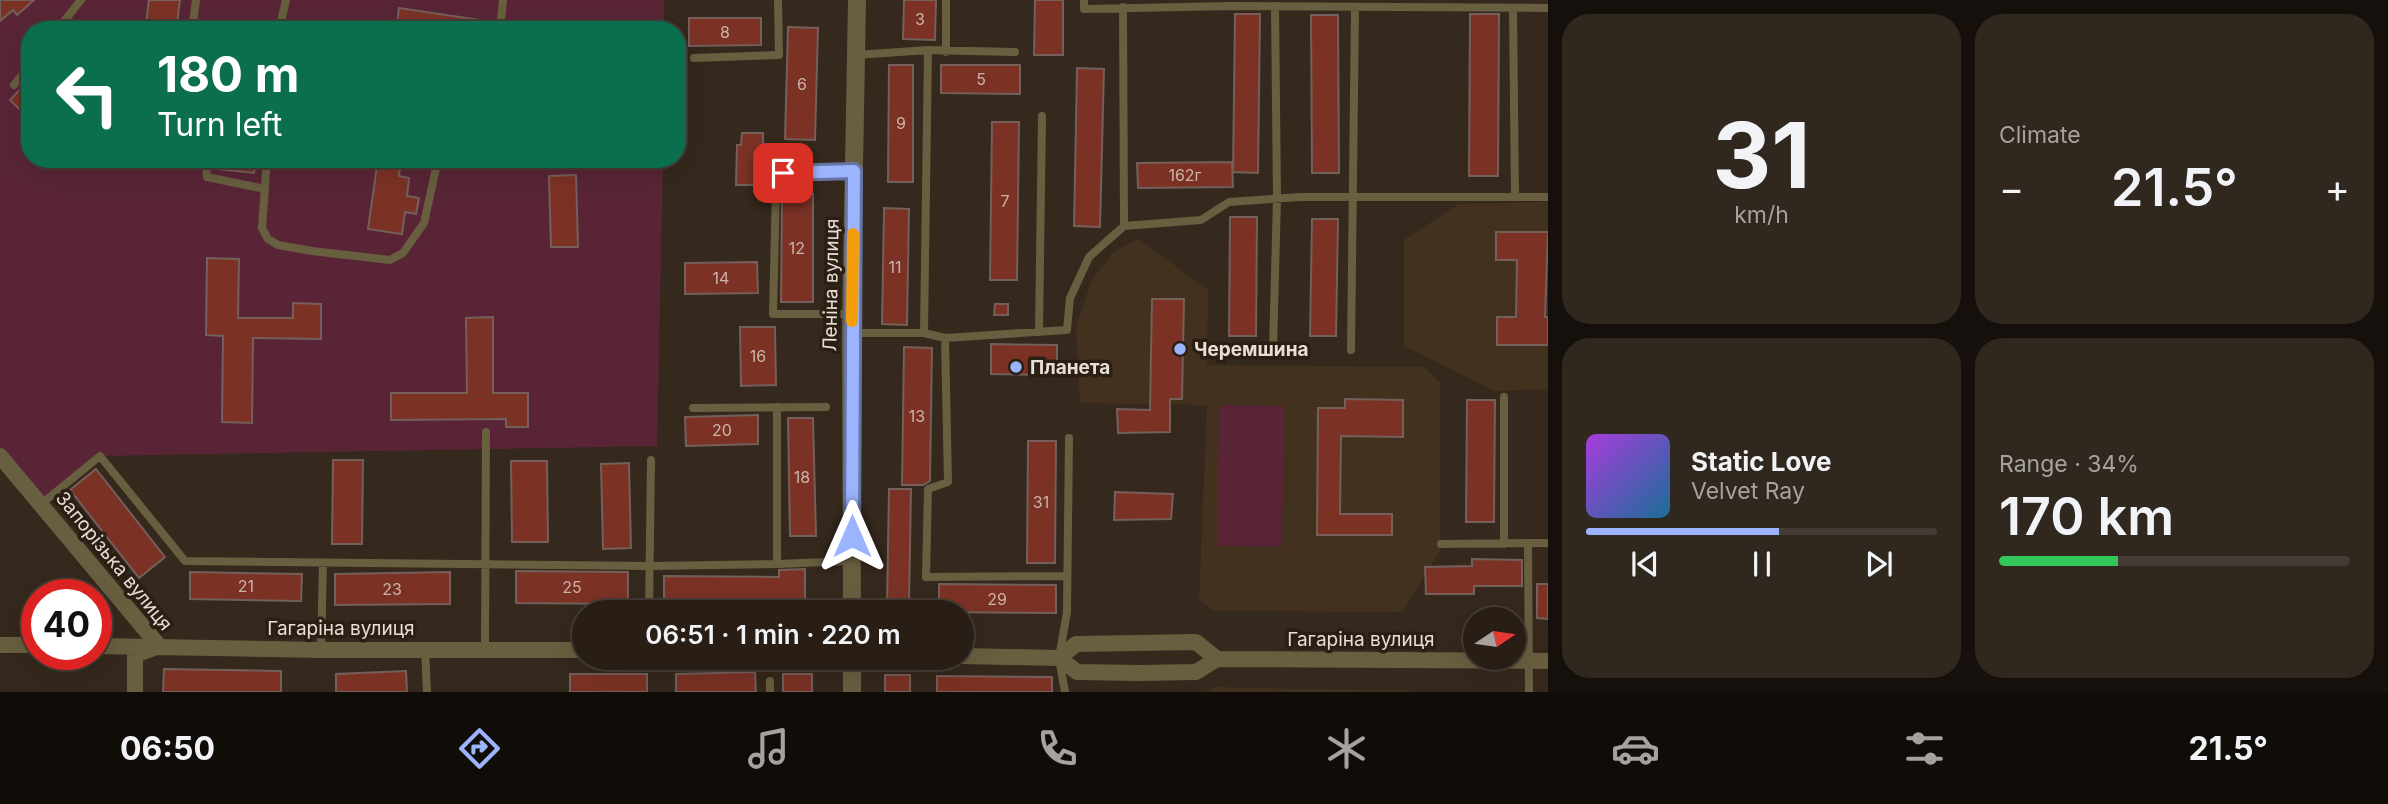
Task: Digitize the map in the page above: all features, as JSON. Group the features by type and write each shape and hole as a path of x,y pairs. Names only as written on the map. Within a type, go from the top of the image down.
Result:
{"street":[{"name":"Леніна вулиця","path":"852,600 851,333 857,0"},
{"name":"Запорізька вулиця","path":"0,456 159,646 135,655 135,692"},
{"name":"Гагаріна вулиця","path":"1059,658 1076,644 1196,642 1217,659"},
{"path":"0,645 21,645"},
{"name":"Гагаріна вулиця","path":"112,646 321,650 572,650"},
{"name":"Гагаріна вулиця","path":"974,656 1059,658 1077,672 1139,673 1196,672 1217,659 1548,661"},
{"path":"852,670 852,692"}],"lane":[{"path":"64,21 81,0"},
{"path":"193,21 196,0"},
{"path":"281,21 285,0"},
{"path":"501,21 503,0"},
{"path":"694,58 779,55 778,0"},
{"path":"946,0 946,51"},
{"path":"1084,0 1084,9 1153,4 1232,3 1355,8 1403,4 1548,8"},
{"path":"1273,349 1277,199 1275,6"},
{"path":"1123,7 1124,226"},
{"path":"1351,350 1355,8"},
{"path":"1513,8 1514,197"},
{"path":"856,55 928,50 1015,52"},
{"path":"924,333 928,50"},
{"path":"14,85 21,76"},
{"path":"1039,332 1042,116"},
{"path":"206,168 206,177 265,190"},
{"path":"266,168 262,228 268,239 278,245 390,260 403,253 424,223 436,168"},
{"path":"852,314 773,314 776,187 783,173 854,171"},
{"path":"851,333 924,333 945,338 1067,330 1070,298 1089,257 1124,226 1202,220 1229,202 1351,197 1548,197"},
{"path":"945,338 948,482 928,489 926,577 1067,576"},
{"path":"1504,397 1504,544"},
{"path":"777,407 777,564"},
{"path":"693,408 826,407"},
{"path":"485,649 486,432"},
{"path":"1065,692 1059,658 1067,612 1069,438"},
{"path":"40,505 100,456 185,561 651,566 852,561"},
{"path":"650,600 651,460"},
{"path":"1528,543 1529,692"},
{"path":"1441,544 1548,543"},
{"path":"321,650 323,563"},
{"path":"425,650 427,692"},
{"path":"770,681 770,692"}],"shaded area":[{"path":"0,0 664,0 664,21 21,21 21,168 663,168 657,446 100,456 40,505 0,456"},
{"path":"1548,202 1548,389 1495,391 1404,346 1404,240 1459,204"},
{"path":"1139,239 1208,290 1207,365 1424,367 1440,383 1440,551 1402,612 1214,611 1199,599 1207,405 1080,403 1076,326 1092,279 1116,250"},
{"path":"1219,405 1284,406 1282,547 1217,546"},
{"path":"1215,687 1409,691 1410,692 1205,692"}],"building":[{"path":"0,0 34,0 17,15 13,10 0,21"},
{"path":"149,0 180,0 177,21 146,21"},
{"path":"904,0 936,0 935,40 903,39"},
{"path":"1035,0 1063,0 1063,55 1034,55"},
{"path":"399,8 487,21 397,21"},
{"path":"1235,14 1260,14 1258,173 1233,172"},
{"path":"1470,14 1499,14 1498,176 1469,176"},
{"path":"1311,15 1338,15 1339,173 1312,173"},
{"path":"689,18 761,18 761,45 689,46"},
{"path":"788,27 818,28 815,140 785,139"},
{"path":"889,65 913,65 913,182 888,182"},
{"path":"941,65 1020,65 1020,94 941,93"},
{"path":"1077,68 1104,69 1100,227 1074,226"},
{"path":"21,88 21,111 10,100"},
{"path":"992,122 1019,122 1017,280 990,280"},
{"path":"742,133 763,133 763,144 770,144 769,185 736,185 737,145 741,145"},
{"path":"1232,162 1233,187 1138,188 1137,163"},
{"path":"218,168 255,168 254,173"},
{"path":"377,168 400,168 399,176 409,178 407,196 419,198 416,214 405,212 402,234 368,229"},
{"path":"576,175 578,247 551,247 549,176"},
{"path":"782,194 813,194 813,302 781,302"},
{"path":"884,208 909,209 907,325 882,324"},
{"path":"1230,217 1257,217 1256,336 1229,336"},
{"path":"1312,219 1338,219 1336,336 1310,336"},
{"path":"1496,232 1548,232 1545,317 1548,317 1548,345 1497,345 1497,317 1516,317 1517,260 1496,260"},
{"path":"207,258 239,259 238,318 293,318 293,303 321,304 321,339 253,338 252,423 222,422 223,336 206,335"},
{"path":"757,262 758,293 685,294 685,263"},
{"path":"1152,299 1184,299 1182,399 1170,399 1170,432 1118,433 1117,409 1150,410"},
{"path":"995,304 1008,304 1008,315 994,315"},
{"path":"493,317 493,393 528,393 528,427 506,427 506,419 391,420 391,393 467,393 466,318"},
{"path":"740,327 775,327 776,385 741,386"},
{"path":"991,344 1057,345 1057,375 991,374"},
{"path":"904,347 932,348 930,481 923,485 902,485"},
{"path":"1345,399 1403,400 1403,437 1341,436 1340,514 1392,514 1392,535 1317,535 1318,408 1345,408"},
{"path":"1467,400 1495,400 1494,522 1466,522"},
{"path":"758,415 758,444 686,446 685,417"},
{"path":"788,418 813,418 816,536 790,536"},
{"path":"1028,441 1056,441 1055,563 1027,563"},
{"path":"333,460 363,460 362,544 332,544"},
{"path":"511,461 547,461 548,542 512,542"},
{"path":"629,463 631,548 603,549 601,464"},
{"path":"96,469 165,557 139,578 70,490"},
{"path":"889,489 911,489 909,600 887,600"},
{"path":"1115,492 1173,494 1171,519 1114,520"},
{"path":"1472,559 1522,560 1522,586 1474,586 1474,594 1426,594 1425,567 1472,566"},
{"path":"805,569 805,600 664,600 664,576 779,577 779,570"},
{"path":"516,571 628,572 628,600 516,603"},
{"path":"190,572 302,574 301,601 190,599"},
{"path":"450,572 450,604 335,605 335,574"},
{"path":"939,584 1056,585 1056,613 974,612 974,600 939,600"},
{"path":"1537,584 1548,584 1548,619 1537,618"},
{"path":"164,669 281,671 281,692 163,692"},
{"path":"406,671 407,692 336,692 336,674"},
{"path":"755,672 756,692 676,692 676,674"},
{"path":"570,674 647,674 647,692 570,692"},
{"path":"783,674 812,674 812,692 783,692"},
{"path":"885,675 910,675 910,692 885,692"},
{"path":"937,676 1052,677 1052,692 937,692"}],"slow traffic":[{"path":"852,321 853,234"}],"place":[{"name":"Черемшина","path":"1180,349"},
{"name":"Планета","path":"1016,367"}],"route":[{"path":"783,173 828,174 854,171 851,333 852,536"}]}
